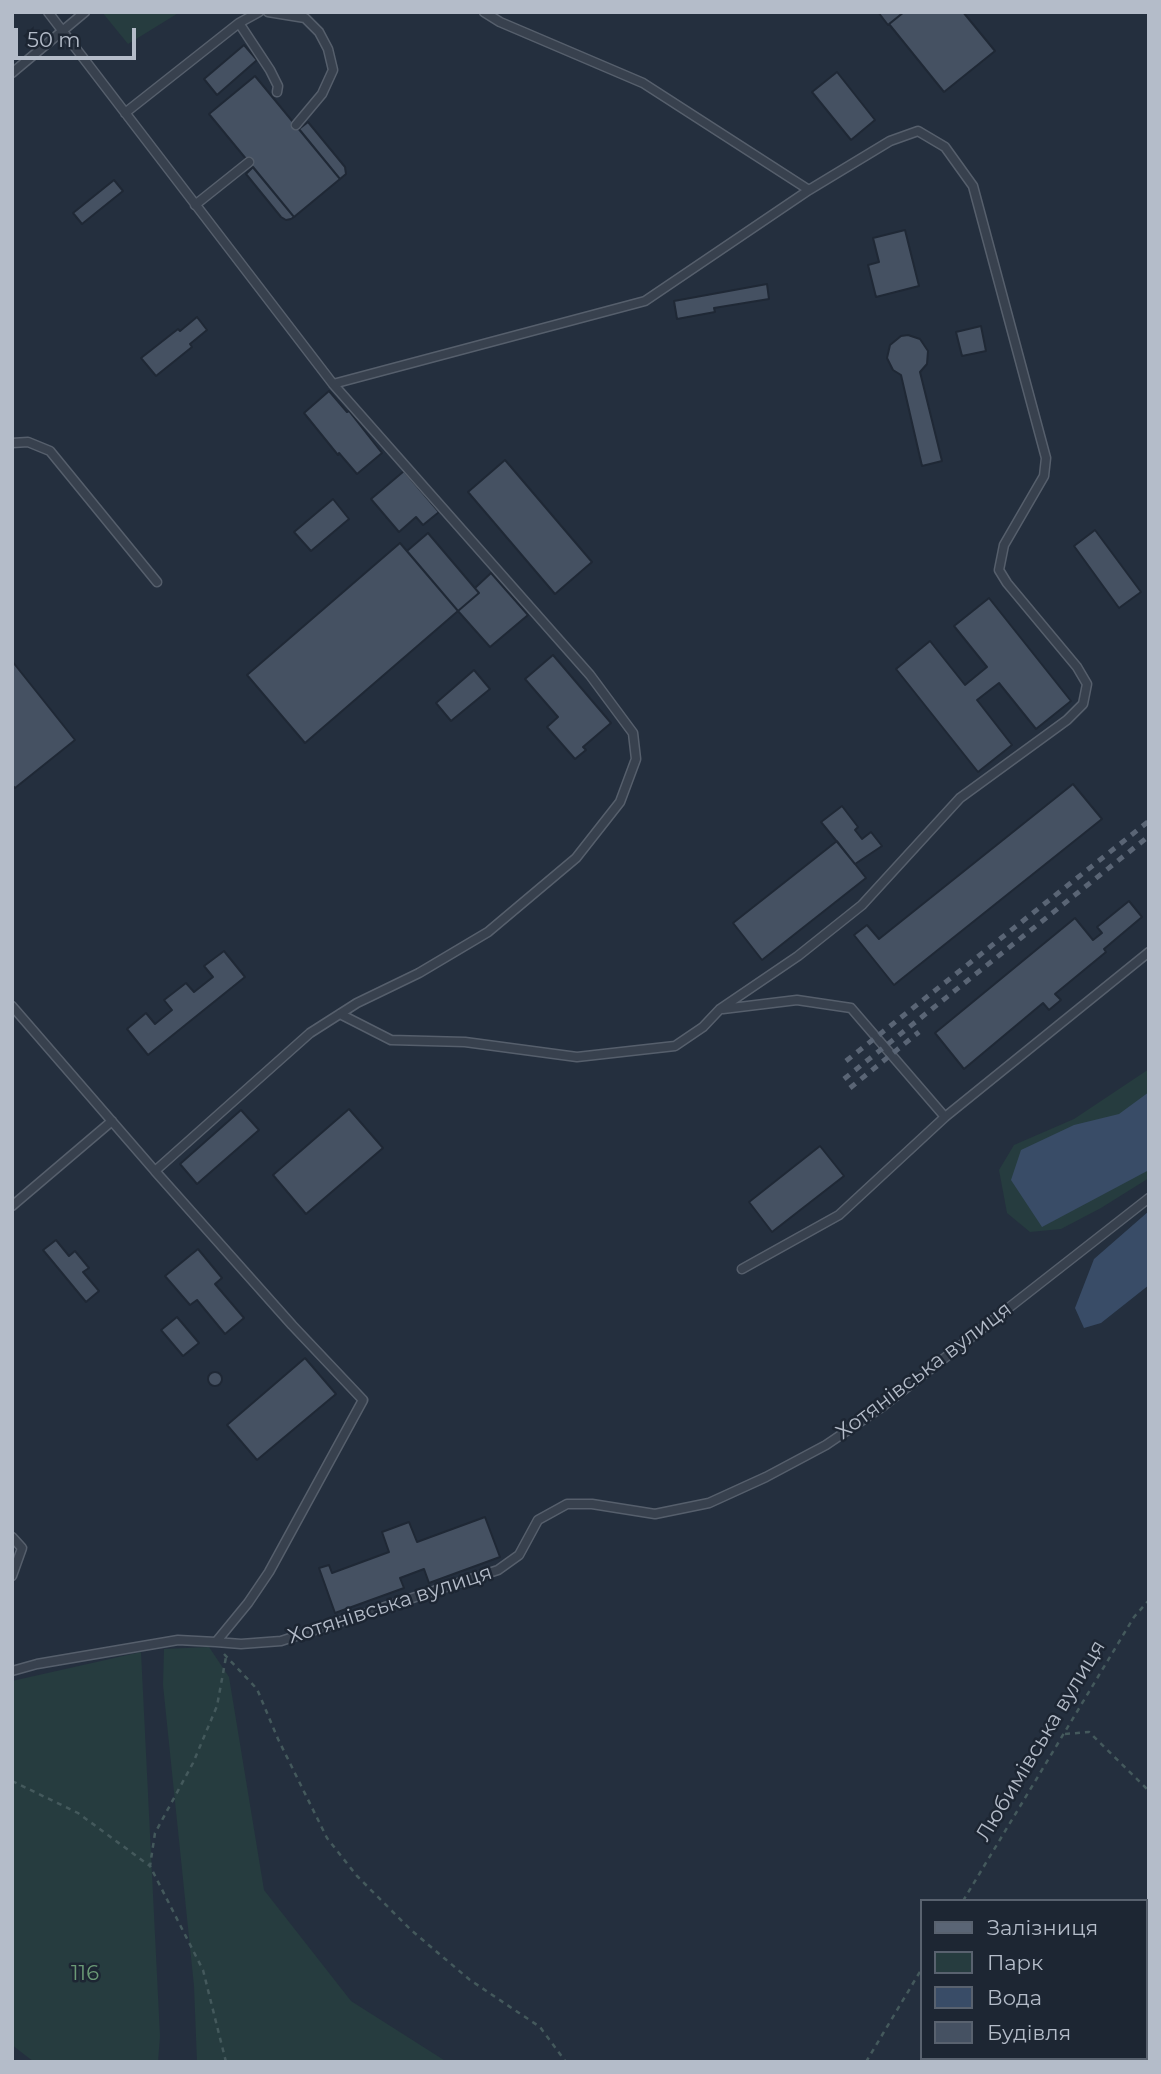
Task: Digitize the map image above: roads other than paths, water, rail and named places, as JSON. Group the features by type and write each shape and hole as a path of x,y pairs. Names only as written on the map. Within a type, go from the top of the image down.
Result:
{"lane":[{"path":"48,12 333,384 590,675 633,733 636,759 620,802 576,858 488,932 310,1033 155,1171"},
{"path":"12,73 85,12"},
{"path":"125,113 239,23 259,12"},
{"path":"268,12 305,18 319,32 333,70 322,94 296,125"},
{"path":"484,12 500,22 643,83 809,190"},
{"path":"239,23 270,70 278,86 277,92"},
{"path":"333,384 645,301 809,190 890,141 918,131 945,147 973,186 1046,458 1044,476 1004,545 999,569 1007,583 1087,684 1083,704 1067,720 960,797 862,905 798,956 720,1009 703,1027 675,1046 577,1057 465,1042 391,1040 340,1014"},
{"path":"195,205 249,162"},
{"path":"12,443 28,442 50,451 157,582"},
{"path":"742,1269 839,1215 945,1117 1149,952"},
{"path":"720,1009 797,1000 850,1007 945,1117"},
{"path":"12,1006 292,1325 363,1400 269,1572 216,1642"},
{"path":"12,1206 112,1121"},
{"name":"Хотянівська вулиця","path":"12,1671 37,1664 177,1640 241,1644 281,1641 498,1570 519,1555 538,1520 567,1504 592,1504 655,1514 709,1503 826,1445 882,1407 1149,1198"},
{"path":"12,1536 22,1548 12,1576"}],"water":[{"path":"1149,1092 1149,1170 1042,1227 1011,1180 1021,1150 1074,1125 1119,1114"},
{"path":"1149,1211 1149,1285 1101,1323 1084,1328 1075,1308 1094,1259"}],"railway":[{"path":"846,1061 1149,821"},
{"path":"844,1079 1149,836"},
{"path":"850,1088 919,1032"}],"park label":[{"name":"116","path":"85,1974"}]}
